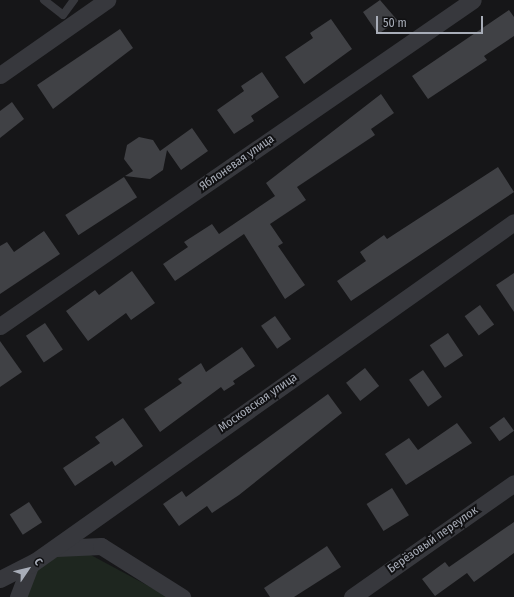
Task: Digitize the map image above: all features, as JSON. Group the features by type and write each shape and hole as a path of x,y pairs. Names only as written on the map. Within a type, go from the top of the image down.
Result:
{"street":[{"path":"0,75 107,0"},
{"name":"Яблоневая улица","path":"0,326 473,0"},
{"name":"Московская улица","path":"30,564 514,222"},
{"name":"Берёзовый переулок","path":"352,597 514,483"},
{"path":"0,579 30,564 60,546 101,546 182,597"},
{"path":"18,597 30,564"}],"lane":[{"path":"44,0 63,15 74,0"}],"shaded area":[{"path":"65,553 89,554 169,597 27,597 39,565"}],"building":[{"path":"380,0 398,21 378,34 363,12"},
{"path":"509,10 514,17 514,36 484,56 487,60 428,99 412,76"},
{"path":"331,19 352,49 304,84 285,57 313,38 310,33"},
{"path":"120,29 133,48 53,109 37,85"},
{"path":"262,72 279,97 251,116 254,121 234,134 217,110 244,91 241,86"},
{"path":"381,94 394,113 371,129 375,135 297,187 306,200 270,224 283,243 278,246 305,285 285,299 244,234 175,281 163,264 188,247 184,242 212,224 219,234 275,196 266,183"},
{"path":"12,102 24,119 0,138 0,111"},
{"path":"192,128 208,151 181,170 167,150 163,170 150,179 125,176 133,171 124,159 127,145 139,137 153,140 160,151"},
{"path":"498,167 514,192 351,301 337,281 366,261 360,252 384,235 387,239"},
{"path":"124,177 137,197 78,235 65,215"},
{"path":"44,231 60,254 0,294 0,246 7,242 14,252"},
{"path":"132,271 155,303 131,320 126,313 88,341 66,311 95,290 99,295"},
{"path":"514,273 514,312 496,285"},
{"path":"480,305 494,324 479,336 465,316"},
{"path":"275,316 291,339 277,349 261,326"},
{"path":"45,323 63,350 44,362 26,336"},
{"path":"448,333 463,355 445,368 430,345"},
{"path":"0,341 22,372 0,387"},
{"path":"242,347 255,366 233,381 235,384 224,391 221,387 160,432 144,409 182,383 178,379 201,363 206,372"},
{"path":"365,368 379,386 360,401 346,383"},
{"path":"423,370 442,397 428,407 409,380"},
{"path":"328,394 342,413 239,495 212,513 207,506 179,526 163,504 182,491 186,497"},
{"path":"504,417 514,431 499,441 489,428"},
{"path":"123,418 143,446 115,466 112,461 75,486 63,468 100,443 95,437"},
{"path":"457,423 472,443 406,485 385,454 409,438 418,450"},
{"path":"392,488 409,515 384,531 367,504"},
{"path":"29,502 42,522 23,535 10,515"},
{"path":"514,522 514,553 474,582 467,573 435,596 422,579 445,562 449,567"},
{"path":"327,546 341,567 294,597 270,597 264,588"}]}
